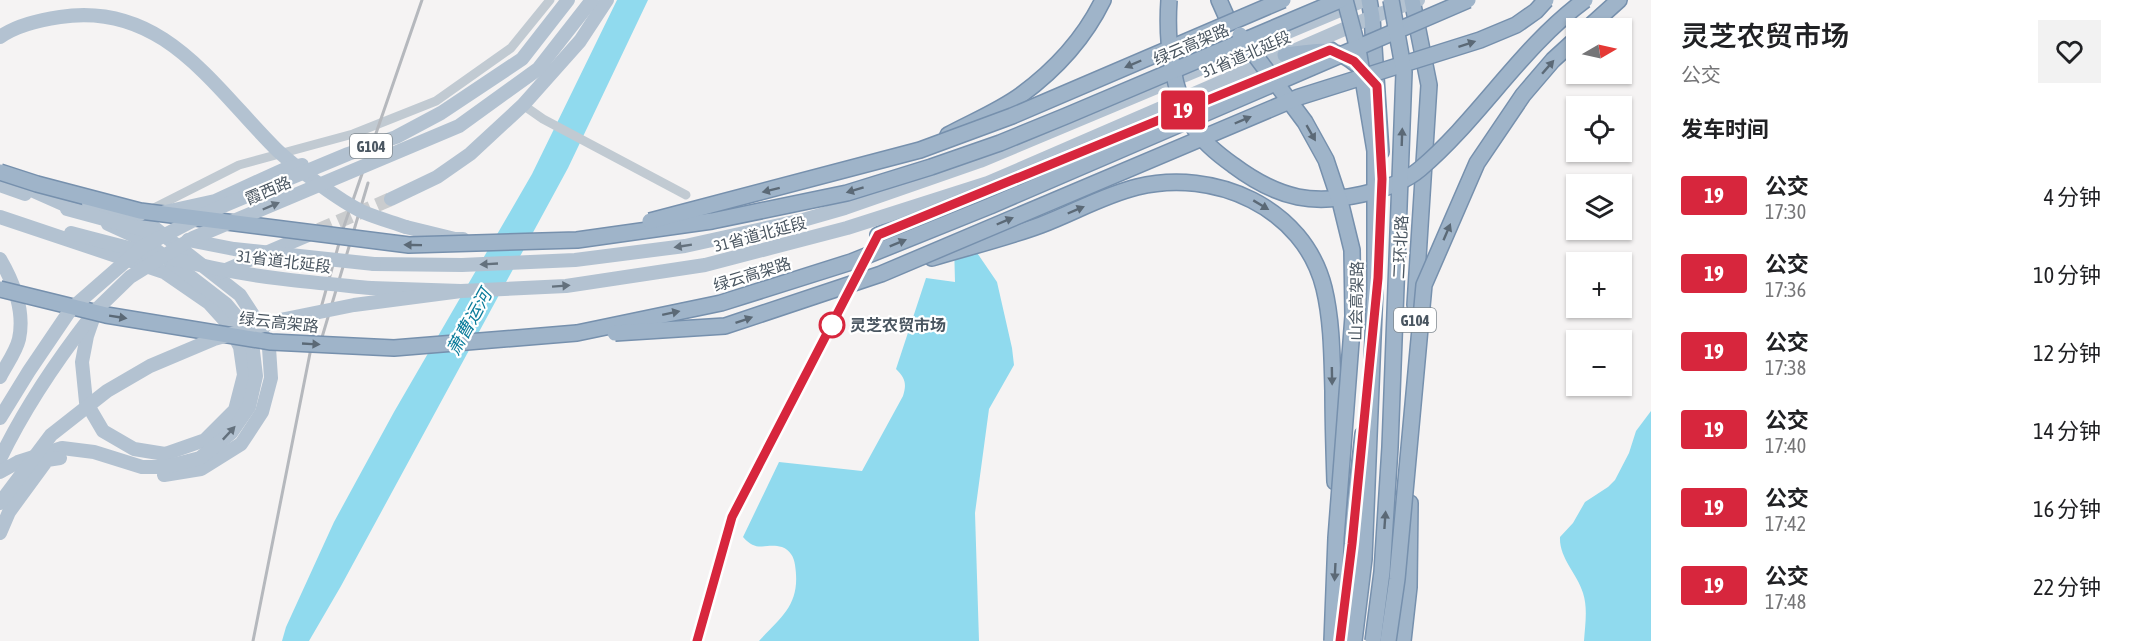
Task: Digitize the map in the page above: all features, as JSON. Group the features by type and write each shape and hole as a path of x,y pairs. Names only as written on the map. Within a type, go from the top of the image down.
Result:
{"highway":[{"path":"920,150 1020,95 1064,57 1096,14 1103,0"},
{"path":"1169,0 1167,24 1175,85 1195,129 1219,155 1258,183 1298,197 1326,198 1358,195 1389,186 1418,170 1464,125 1530,50 1571,10 1585,0"},
{"path":"1219,0 1227,18 1305,122 1326,160 1341,205 1352,250 1353,316 1336,538 1332,641"},
{"path":"577,240 920,150 1012,116 1283,0"},
{"name":"绿云高架路","path":"0,173 140,211 409,245 577,240 734,216 847,193 932,167 1055,120 1340,0"},
{"name":"山会高架路","path":"1345,0 1358,49 1375,151 1376,288 1366,524 1354,641"},
{"name":"G104","path":"1340,641 1352,544 1378,278 1382,179 1369,0"},
{"path":"1373,641 1382,572 1390,447 1404,72 1391,0"},
{"name":"绿云高架路","path":"0,289 106,315 271,342 394,348 577,333 721,303 851,262 990,206 1468,0"},
{"path":"880,274 1299,97 1480,40 1516,25 1536,11 1546,0"},
{"path":"1599,18 1618,0"},
{"path":"1388,641 1397,579 1424,285 1431,80 1416,1"},
{"name":"二环北路","path":"1403,641 1409,587 1411,405 1420,212 1429,85 1416,1"},
{"path":"1424,285 1477,163 1523,95 1566,48"},
{"path":"1285,55 1330,50 1354,61 1377,86"},
{"path":"878,235 1330,50"},
{"path":"394,348 725,326 880,274 1040,226 1117,193 1146,185 1177,181 1211,184 1238,192 1281,219 1301,240 1314,259 1324,286 1329,313 1332,364 1336,538"}],"main road":[{"name":"霞西路","path":"0,418 28,371 71,309 142,248 211,211 348,154 396,137 441,113 522,59 568,0"},
{"name":"霞西路","path":"0,459 55,363 96,309 130,277 193,238 459,126 538,69 592,0"},
{"path":"391,199 437,177 470,154 523,105 580,41 607,0"},
{"path":"0,173 66,202 148,232 234,249 374,264 462,265 574,260 685,246 803,220 845,208 980,161 1364,0"},
{"name":"31省道北延段","path":"0,208 71,233 147,253 232,271 289,280 371,288 460,291 566,286 705,266 847,228 977,186 1372,17 1416,1"},
{"path":"0,37 7,32 42,19 75,14 136,24 160,35 188,57 279,151 316,181 363,212 406,228 455,239 587,238 718,224 803,220"},
{"path":"0,185 118,214 162,213 215,201 285,169 348,154"},
{"path":"0,173 143,240 226,304 242,323 253,351 256,376 249,407 231,433 200,458 165,467 142,467 94,452 62,448 18,462 0,472"},
{"path":"0,533 9,512 47,460 63,457 93,460 143,473 166,476 201,469 241,444 262,412 271,378 269,348 255,318 240,295 138,216"},
{"path":"0,217 164,272 209,303 228,324 240,347 244,375 235,410 205,440 165,454 134,449 103,431 86,402 82,362 87,336 96,309"},
{"path":"215,275 320,230"},
{"path":"0,259 11,278 20,306 18,339 0,377"},
{"path":"0,503 51,435 107,391 150,366 214,339 285,319 354,306 460,291"}],"street":[{"path":"0,173 138,216 239,165 353,134 436,101 511,48 550,0"},
{"path":"523,105 543,119 686,195"},
{"path":"697,641 732,517 878,235"}],"water":[{"name":"萧曹运河","path":"617,0 648,0 568,168 309,641 282,641 286,627 334,522 394,412 532,174"},
{"path":"969,241 997,282 1014,365 989,409 975,513 979,641 759,641 783,616 793,599 795,590 795,565 789,552 782,547 753,545 743,537 779,462 862,471 903,396 904,381 896,369 926,278 955,282 954,244"},
{"path":"1651,411 1651,641 1584,641 1585,599 1562,552 1560,537 1573,523 1585,502 1615,480 1629,453 1636,431"}],"tunnel":[{"path":"319,230 391,199"}],"railway":[{"path":"253,641 314,333 343,229 422,0"},
{"path":"320,344 368,183"}],"bus line":[{"name":"19","path":"697,641 732,517 878,235 1330,50 1354,61 1377,86 1382,179 1378,278 1352,544 1340,641"}],"place":[{"name":"灵芝农贸市场","path":"832,325"}]}
